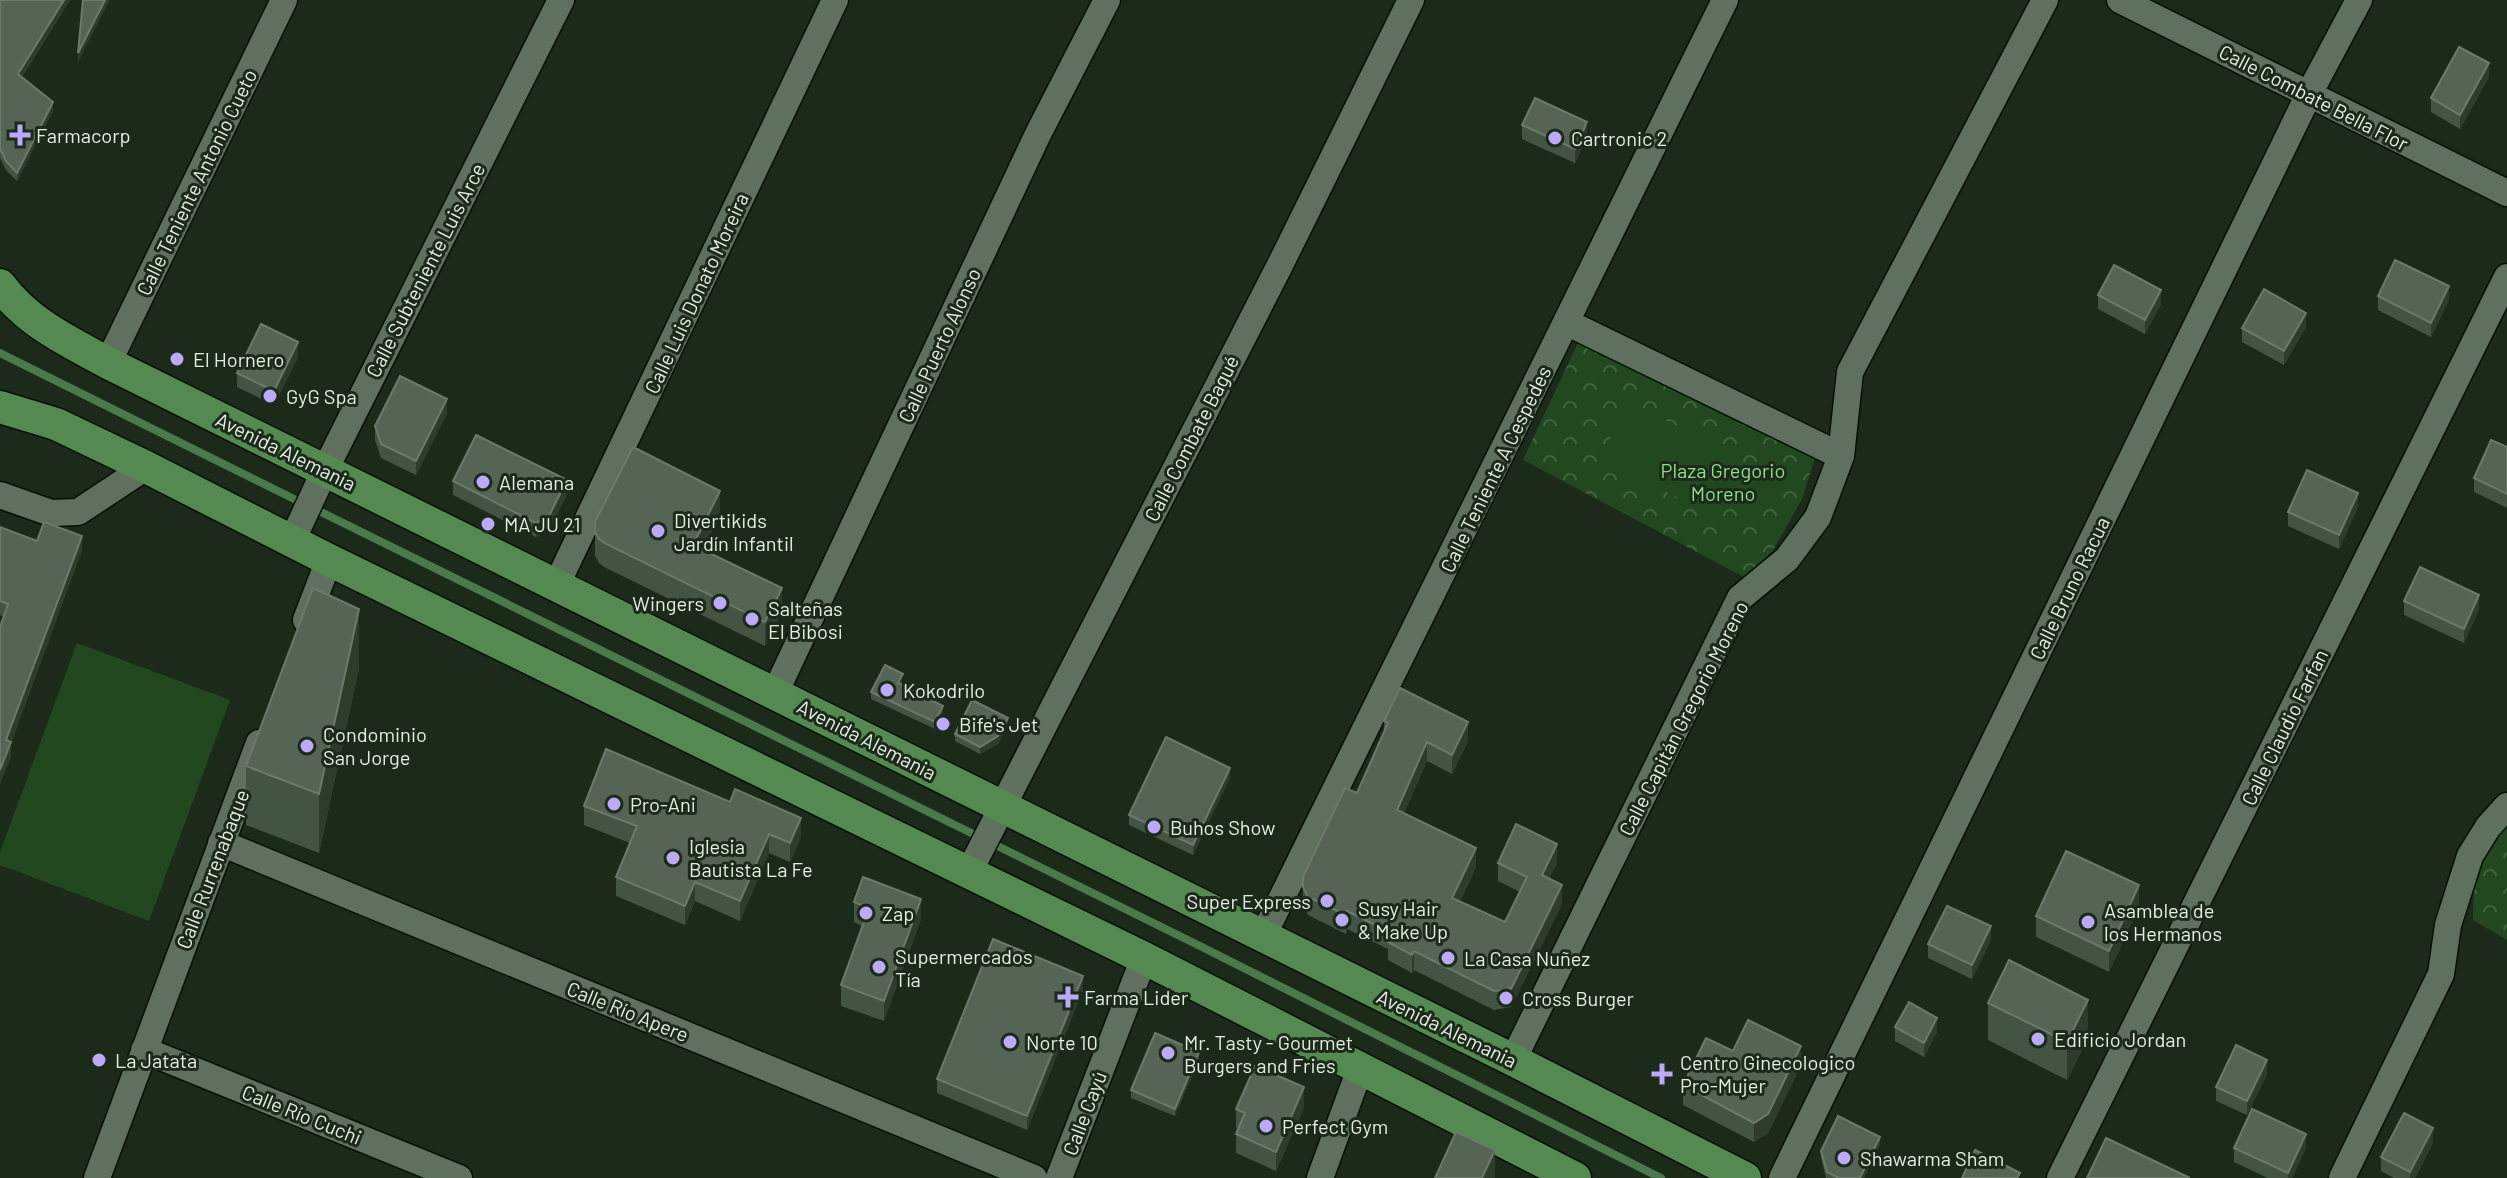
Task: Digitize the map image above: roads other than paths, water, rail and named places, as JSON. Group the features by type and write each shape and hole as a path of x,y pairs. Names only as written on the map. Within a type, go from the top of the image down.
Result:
{"main road":[{"name":"Avenida Alemania","path":"0,285 12,301 46,330 108,363 323,473 775,693 998,814 1263,936 1745,1178"},
{"path":"0,407 56,424 294,537 329,560 972,867 1575,1178"}],"street":[{"name":"Calle Teniente Antonio Cueto","path":"108,363 284,0"},
{"name":"Calle Subteniente Luis Arce","path":"294,537 323,473 561,0"},
{"name":"Calle Luis Donato Moreira","path":"556,586 835,0"},
{"name":"Calle Puerto Alonso","path":"775,693 1038,134 1107,0"},
{"name":"Calle Combate Bagué","path":"972,867 1273,279 1411,0"},
{"name":"Calle Teniente A Cespedes","path":"1263,936 1725,0"},
{"name":"Calle Capitán Gregorio Moreno","path":"1513,1060 1740,598 1787,559 1818,517 1841,456 1850,372 2045,0"},
{"name":"Calle Combate Bella Flor","path":"2120,0 2507,193"},
{"name":"Calle Bruno Racua","path":"1782,1178 2309,94 2359,0"},
{"name":"Calle Claudio Farfan","path":"2060,1178 2507,277"},
{"path":"1566,322 1841,456"},
{"path":"0,495 51,513 78,512 146,467"},
{"path":"295,649 329,560"},
{"name":"Calle Rurrenabaque","path":"97,1178 266,724"},
{"path":"2342,1178 2441,974 2448,925 2470,856 2488,827 2507,806"},
{"name":"Calle Río Apere","path":"221,843 1034,1178"},
{"name":"Calle Cayú","path":"1059,1178 1144,958"},
{"name":"Calle Río Cuchi","path":"144,1050 459,1178"},
{"path":"1320,1178 1360,1069"}],"waterway":[{"path":"0,353 294,499"},
{"path":"323,513 1200,946 1661,1178"}],"place":[{"name":"Farmacorp","path":"20,135"},
{"name":"Cartronic 2","path":"1555,138"},
{"name":"El Hornero","path":"177,359"},
{"name":"GyG Spa","path":"270,396"},
{"name":"Alemana","path":"483,482"},
{"name":"MA JU 21","path":"488,524"},
{"name":"Divertikids Jardín Infantil","path":"658,531"},
{"name":"Wingers","path":"720,603"},
{"name":"Salteñas El Bibosi","path":"752,619"},
{"name":"Kokodrilo","path":"887,690"},
{"name":"Bife's Jet","path":"943,724"},
{"name":"Condominio San Jorge","path":"307,746"},
{"name":"Pro-Ani","path":"614,804"},
{"name":"Buhos Show","path":"1154,827"},
{"name":"Iglesia Bautista La Fe","path":"673,858"},
{"name":"Super Express","path":"1327,901"},
{"name":"Zap","path":"866,913"},
{"name":"Susy Hair & Make Up","path":"1342,920"},
{"name":"Asamblea de los Hermanos","path":"2088,922"},
{"name":"La Casa Nuñez","path":"1448,958"},
{"name":"Supermercados Tía","path":"879,967"},
{"name":"Farma Lider","path":"1068,997"},
{"name":"Cross Burger","path":"1506,998"},
{"name":"Edificio Jordan","path":"2038,1039"},
{"name":"Norte 10","path":"1010,1042"},
{"name":"Mr. Tasty - Gourmet Burgers and Fries","path":"1168,1053"},
{"name":"La Jatata","path":"99,1060"},
{"name":"Centro Ginecologico Pro-Mujer","path":"1662,1074"},
{"name":"Perfect Gym","path":"1266,1126"},
{"name":"Shawarma Sham","path":"1844,1158"}],"park label":[{"name":"Plaza Gregorio Moreno","path":"1723,482"}]}
